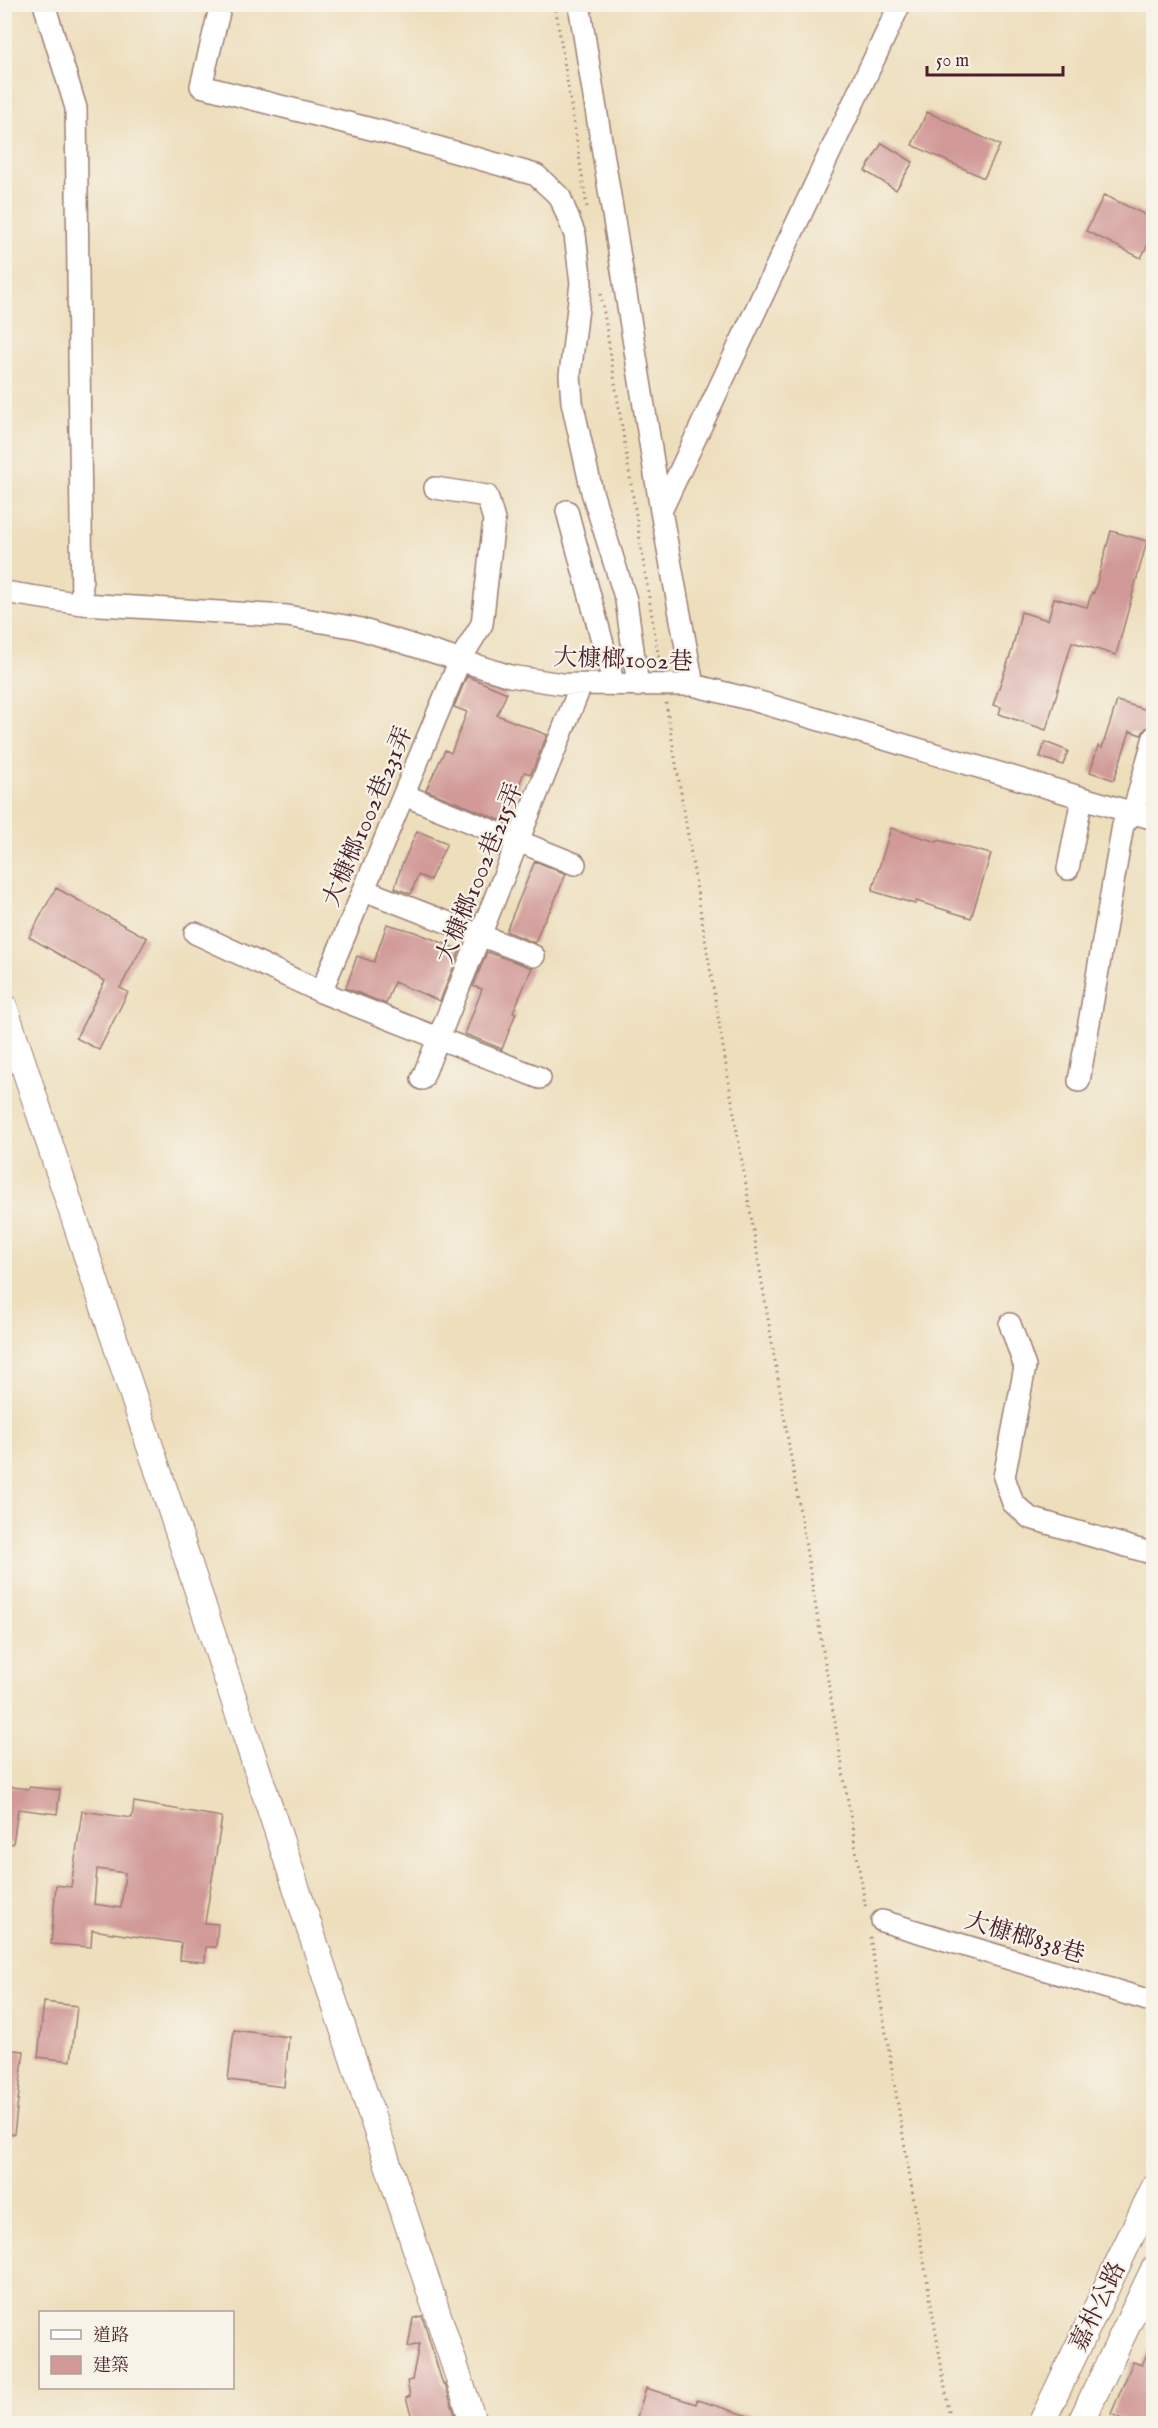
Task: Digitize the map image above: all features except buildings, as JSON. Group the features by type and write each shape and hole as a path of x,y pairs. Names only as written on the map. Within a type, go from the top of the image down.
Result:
{"main road":[{"path":"4,1006 474,2424"},
{"name":"嘉朴公路","path":"1041,2424 1154,2188"},
{"name":"嘉朴公路","path":"1080,2424 1154,2270"}],"street":[{"path":"44,4 76,108 82,604"},
{"path":"221,4 201,86 391,134 536,175 560,197 575,235 581,283 570,375 572,402 592,492 626,600 638,686"},
{"path":"579,4 661,511 693,685"},
{"path":"661,511 900,4"},
{"name":"大槺榔1002巷231弄","path":"321,993 460,660 482,624 494,520 487,496 435,488"},
{"path":"567,511 614,685"},
{"name":"大槺榔1002巷","path":"4,592 82,604 287,616 357,628 510,676 562,684 693,685 749,699 1154,819"},
{"name":"大槺榔1002巷215弄","path":"422,1079 581,685"},
{"path":"1079,1081 1123,825 1133,813 1154,737"},
{"path":"404,795 519,839 575,864"},
{"path":"1068,869 1082,798"},
{"path":"364,890 534,956"},
{"path":"195,933 321,993 540,1078"},
{"path":"1010,1324 1024,1367 1004,1477 1013,1503 1030,1518 1154,1554"},
{"name":"大槺榔838巷","path":"872,1921 1154,2002"}],"path":[{"path":"555,4 588,216"},
{"path":"599,286 663,686 872,1921 951,2424"}]}
